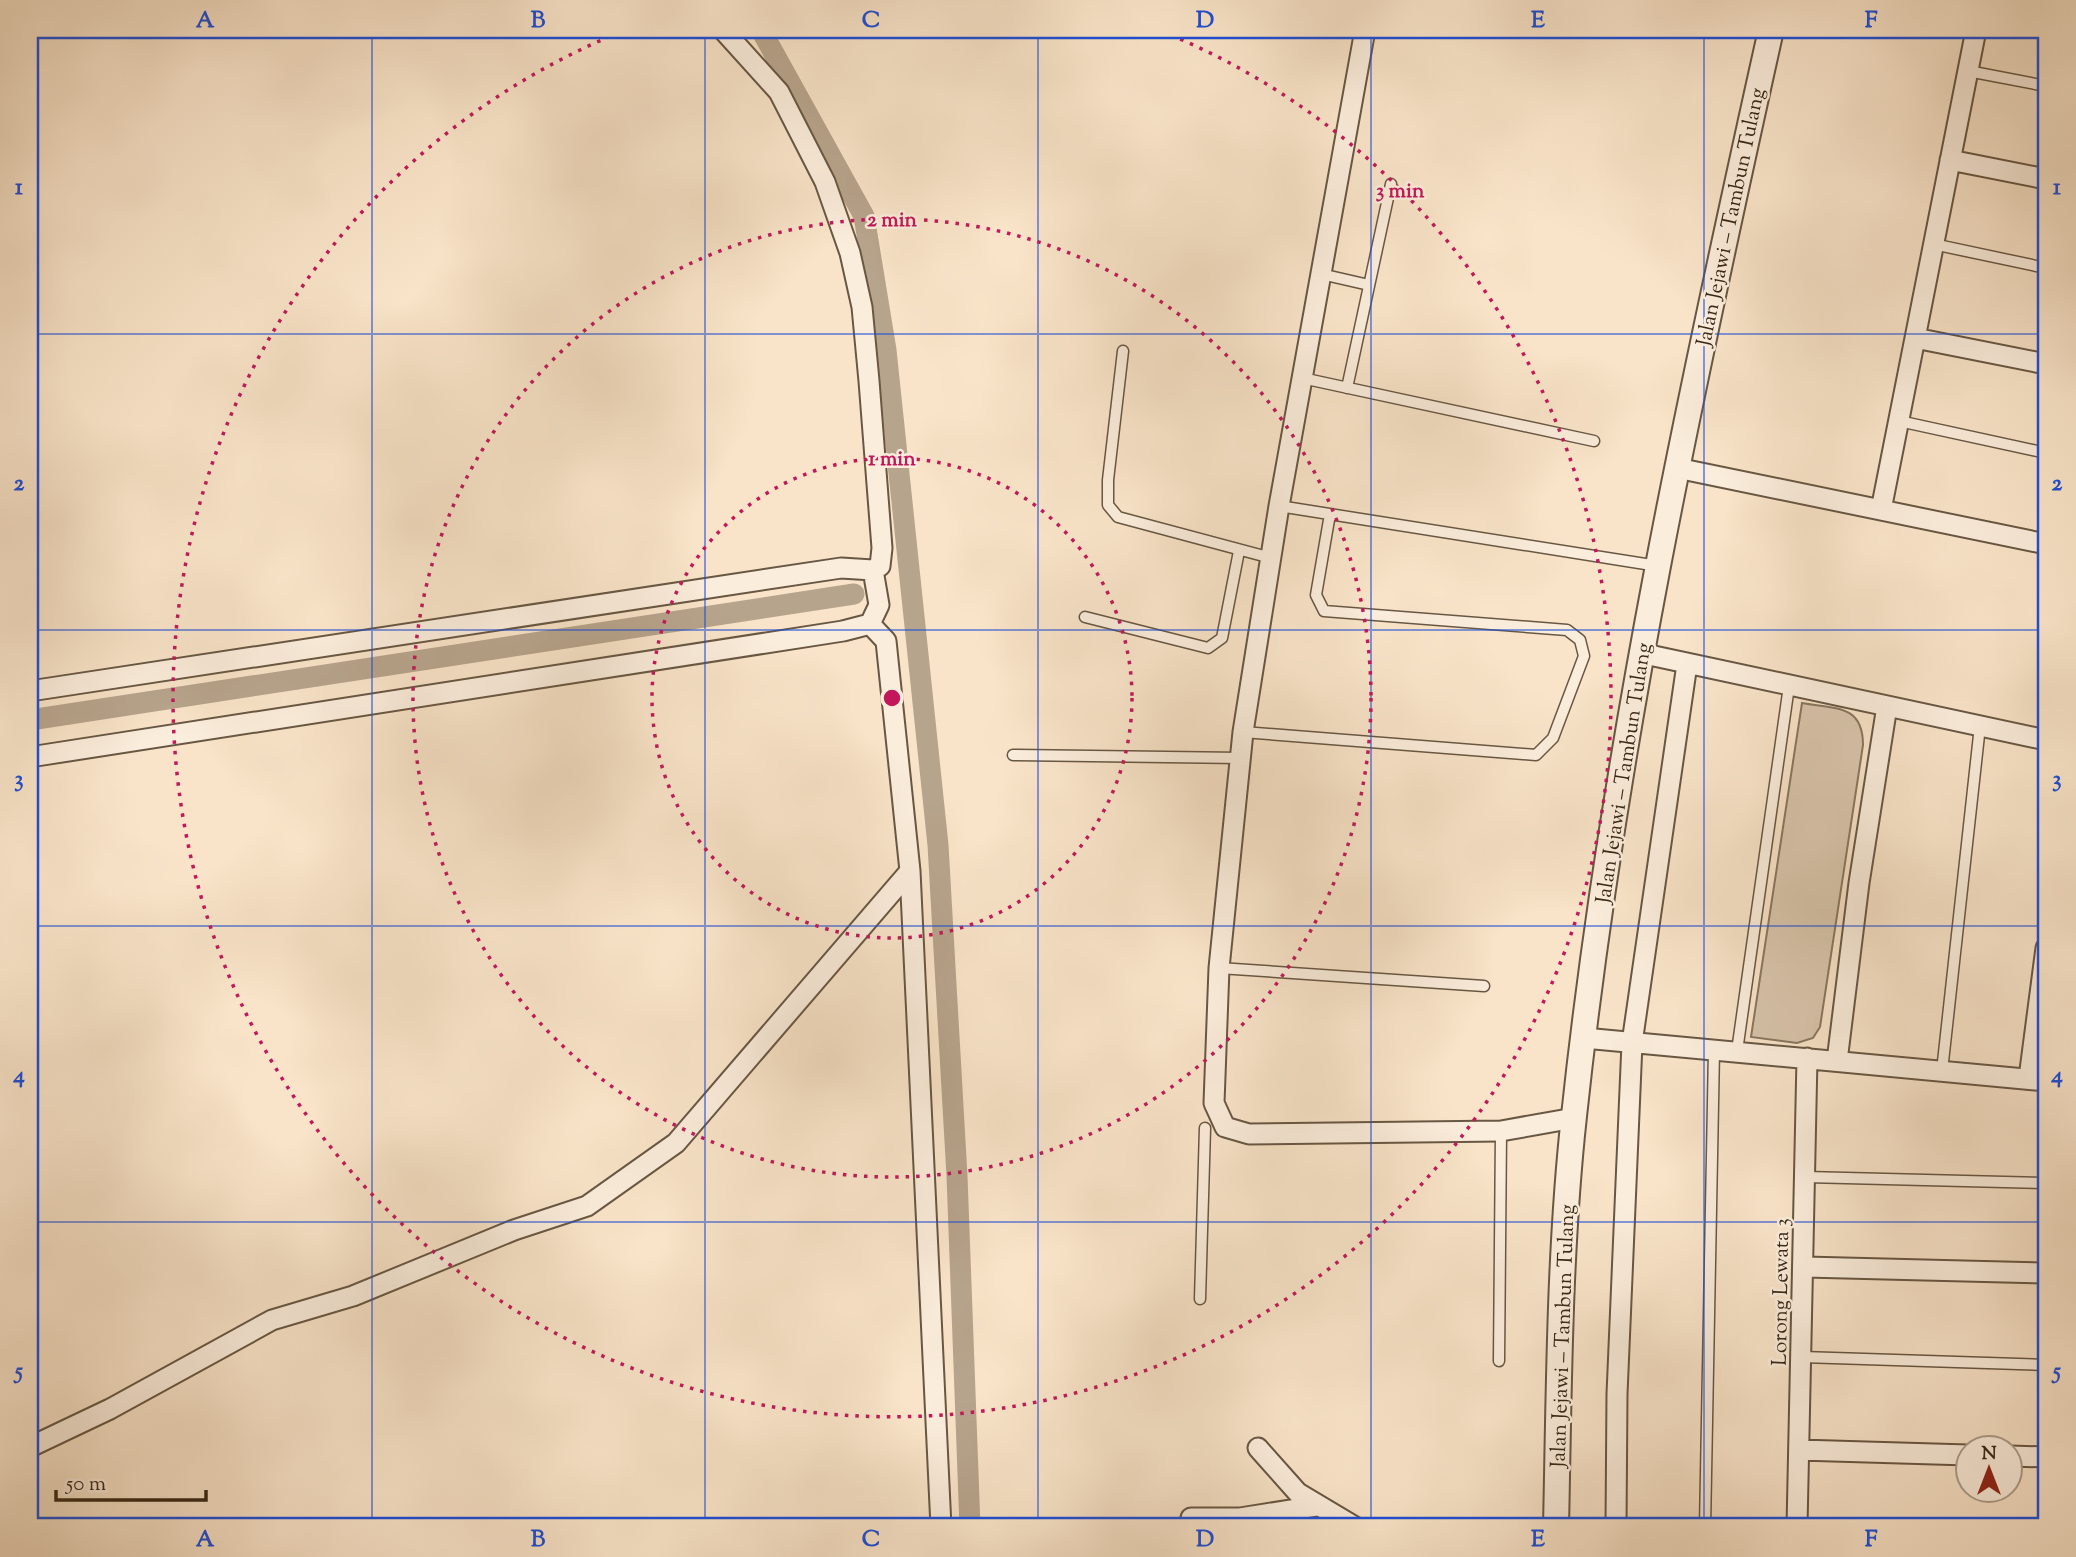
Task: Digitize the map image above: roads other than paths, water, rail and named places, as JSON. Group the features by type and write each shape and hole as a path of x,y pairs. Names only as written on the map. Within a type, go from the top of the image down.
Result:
{"street":[{"path":"30,691 841,568 873,570 880,566 882,548 876,459 862,307 850,253 825,182 779,92 723,30"},
{"path":"1366,30 1279,506 1243,732 1219,968 1214,1104 1224,1127 1249,1134 1501,1131 1574,1118"},
{"name":"Jalan Jejawi – Tambun Tulang","path":"1556,1527 1560,1340 1574,1118 1584,1038 1640,653 1771,30"},
{"path":"1881,510 1976,30"},
{"path":"1950,160 2046,179"},
{"path":"1915,338 2046,364"},
{"path":"1677,468 2046,544"},
{"path":"870,624 879,605 873,570"},
{"path":"30,757 843,631 870,624"},
{"path":"870,624 886,640 910,870 941,1527"},
{"path":"1640,653 2046,740"},
{"path":"1616,1527 1617,1394 1632,1043 1687,664"},
{"path":"1837,1061 1859,883 1887,706"},
{"path":"30,1447 110,1409 272,1320 353,1296 514,1230 587,1206 676,1143 910,870"},
{"path":"1584,1038 2038,1079 2046,948"},
{"name":"Lorong Lewata 3","path":"1797,1527 1805,1267 1807,1058"},
{"path":"1805,1267 2046,1273"},
{"path":"1258,1448 1298,1493 1355,1527"},
{"path":"1799,1450 1954,1455"},
{"path":"2024,1456 2046,1457"},
{"path":"1191,1518 1240,1518 1316,1506"}],"lane":[{"path":"1968,71 2046,86"},
{"path":"1347,388 1391,184"},
{"path":"1933,244 2046,268"},
{"path":"1321,274 1369,285"},
{"path":"1123,351 1108,481 1108,505 1118,517 1271,558"},
{"path":"1302,378 1594,441"},
{"path":"1899,421 2046,453"},
{"path":"1279,506 1658,566"},
{"path":"1243,732 1536,755 1553,738 1584,656 1580,640 1567,630 1324,611 1316,595 1330,514"},
{"path":"1085,617 1208,649 1222,638 1239,551"},
{"path":"1737,1051 1789,686"},
{"path":"1942,1071 1980,726"},
{"path":"1013,755 1241,758"},
{"path":"1219,968 1484,986"},
{"path":"1705,1527 1714,1050"},
{"path":"1200,1299 1205,1128"},
{"path":"1499,1361 1501,1131"},
{"path":"1806,1177 2046,1183"},
{"path":"1802,1357 2046,1364"}],"waterway":[{"path":"761,30 864,216 886,350 938,845 957,1176 970,1527"},
{"path":"30,720 854,594"}]}
